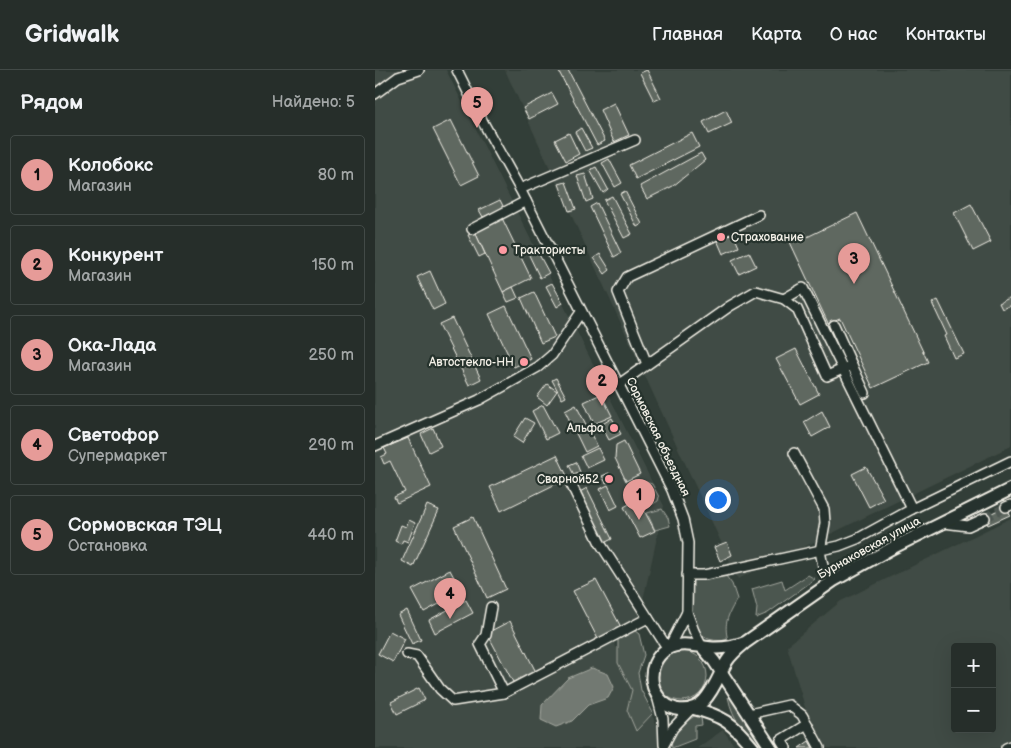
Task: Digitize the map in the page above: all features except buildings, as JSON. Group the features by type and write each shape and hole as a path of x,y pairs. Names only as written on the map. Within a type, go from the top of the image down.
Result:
{"main road":[{"name":"Бурнаковская улица","path":"746,642 833,581 892,548 1011,489"},
{"path":"746,642 733,647 677,646 668,649 654,665 651,676 657,696 665,704 678,709 692,708 728,721 753,748"},
{"path":"692,708 711,694 728,660 746,642"},
{"path":"702,647 714,661 771,748"}],"street":[{"path":"375,94 398,77 419,70"},
{"name":"Сормовская объездная","path":"457,70 672,490 683,519 688,543 687,612"},
{"path":"520,190 635,140"},
{"path":"472,229 526,202"},
{"path":"647,364 619,292 627,277 759,215"},
{"path":"784,299 803,288 912,509"},
{"path":"618,385 730,306 756,291 784,299 797,309 827,376 852,365"},
{"path":"375,446 479,400 538,367 552,355 581,312"},
{"path":"834,325 865,393"},
{"path":"794,452 825,509 825,523 820,551 823,566 833,581"},
{"path":"687,575 704,575 820,551 857,539 912,509 1011,460"},
{"path":"571,484 600,543 668,649 687,612"},
{"path":"944,523 968,526 985,518"},
{"path":"491,607 486,635 480,644 504,693"},
{"path":"687,612 702,647"},
{"path":"407,654 417,656 440,689 453,700 504,693 648,618"},
{"path":"657,696 663,719 664,746"},
{"path":"749,714 789,706 802,715 820,748"},
{"path":"664,746 673,728 692,708"},
{"path":"786,748 781,740 807,724"},
{"path":"1006,748 1011,746"}],"shaded area":[{"path":"375,70 446,70 664,506 637,627 614,643 669,748 375,748"},
{"path":"505,70 1011,70 1011,446 738,579"},
{"path":"645,482 652,484 659,497 658,501 651,505 643,505 637,495 648,495 650,490 645,487"},
{"path":"662,509 668,518 670,526 655,530 647,513"},
{"path":"1011,518 1011,748 817,748 787,646 841,601"},
{"path":"808,575 815,579 768,613 756,618 757,608 752,589 782,580 785,590"},
{"path":"698,576 726,576 732,584 737,599 729,614 727,623 728,640 715,640 705,637 693,623 689,580"},
{"path":"630,627 639,634 644,655 638,673 641,690 653,713 636,731 627,710 632,690 618,663 618,631"},
{"path":"682,651 691,653 702,662 707,676 705,685 696,696 682,701 673,699 662,690 657,676 659,667 668,656"},
{"path":"592,668 608,674 614,687 608,698 588,705 572,721 556,727 541,720 542,705 568,678"},
{"path":"731,695 763,748 758,748 736,719 728,697"},
{"path":"696,715 701,718 702,725 695,726 695,739 672,748 671,738 678,727"},
{"path":"723,730 736,748 697,748"}],"tunnel":[{"path":"985,518 1006,507"}],"place":[{"name":"Сормовская ТЭЦ","path":"477,128"},
{"name":"Страхование","path":"721,237"},
{"name":"Трактористы","path":"503,250"},
{"name":"Ока-Лада","path":"854,284"},
{"name":"Автостекло-НН","path":"524,362"},
{"name":"Конкурент","path":"602,406"},
{"name":"Альфа","path":"614,428"},
{"name":"Сварной52","path":"609,479"},
{"name":"Колобокс","path":"639,520"},
{"name":"Светофор","path":"450,619"}]}
